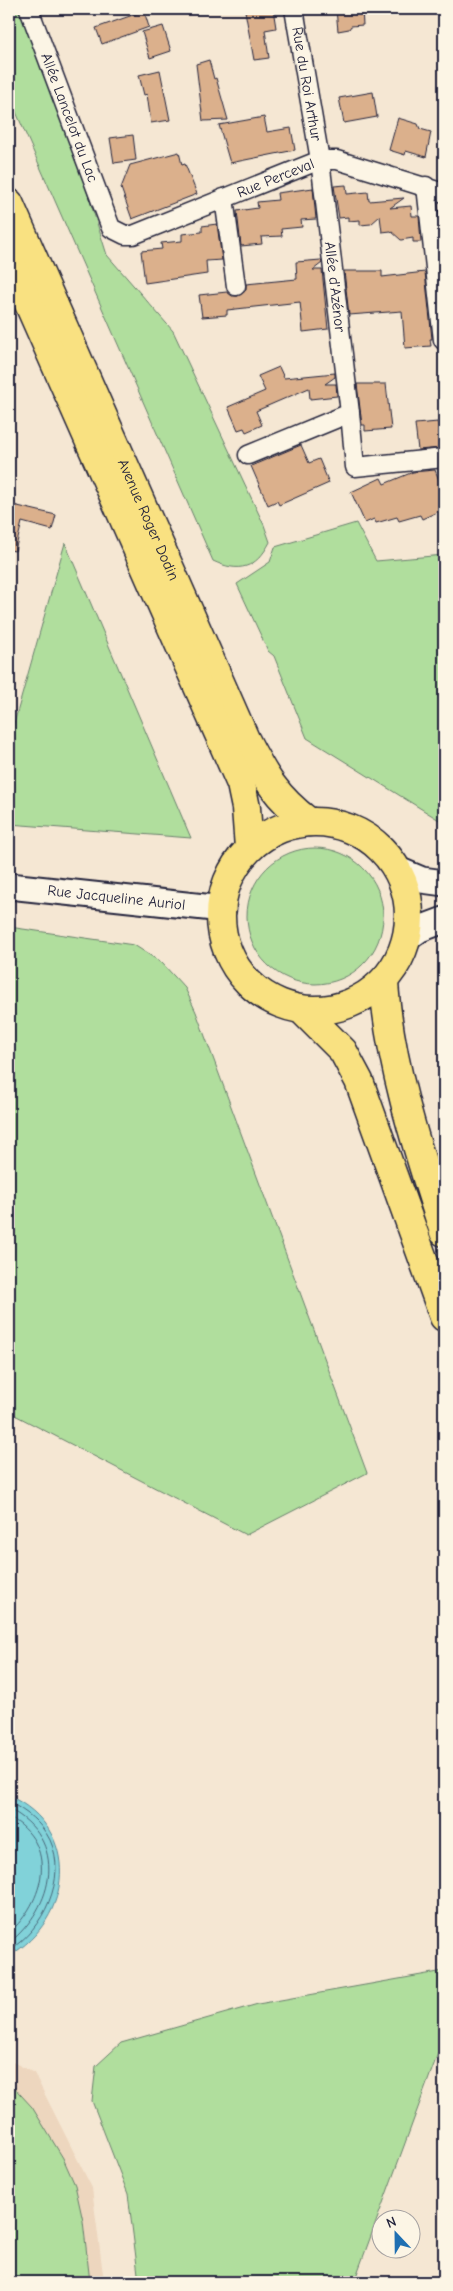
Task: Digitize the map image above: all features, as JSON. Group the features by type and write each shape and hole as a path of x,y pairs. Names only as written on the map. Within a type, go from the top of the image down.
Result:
{"main road":[{"name":"Avenue Roger Dodin","path":"9,202 249,746 276,793 310,822"},
{"name":"Avenue Roger Dodin","path":"9,259 241,784 246,808 250,848"},
{"path":"310,822 334,823 361,830 385,851 396,869 406,893 409,912 407,938 393,970 384,982 366,995 346,1005 305,1013 285,1008 257,992 236,968 226,940 223,909 232,870 250,848 269,834 286,827 310,822"},
{"path":"384,982 392,1045 422,1162 444,1232"},
{"path":"305,1013 326,1031 343,1050 359,1081 444,1317"}],"street":[{"name":"Allée Lancelot du Lac","path":"30,9 110,228"},
{"name":"Rue du Roi Arthur","path":"294,9 320,160"},
{"name":"Rue Perceval","path":"110,228 126,235 134,235 320,160 337,160 444,193"},
{"name":"Allée d'Azénor","path":"320,160 355,467 444,458"},
{"path":"426,186 443,340"},
{"path":"224,198 236,286"},
{"path":"248,455 350,413"},
{"path":"396,869 422,880 444,883"},
{"name":"Rue Jacqueline Auriol","path":"9,886 223,909"},
{"path":"407,938 420,929 444,920"}],"shaded area":[{"path":"9,2060 34,2073 92,2188 104,2282 9,2282"}],"green space":[{"path":"9,9 24,9 68,131 107,255 173,331 264,525 270,542 265,551 253,563 246,566 231,567 213,561 9,96"},
{"path":"356,523 376,561 444,555 444,823 307,738 274,656 268,651 237,584 270,562 275,547"},
{"path":"65,543 191,838 9,824 9,741"},
{"path":"315,848 341,854 363,868 377,890 383,916 377,942 363,964 341,978 315,984 289,978 267,964 253,942 247,916 253,890 267,868 289,854"},
{"path":"9,927 134,945 162,963 185,988 196,1012 367,1473 246,1535 9,1412"},
{"path":"444,1971 444,2037 381,2208 370,2208 370,2238 354,2282 139,2282 128,2194 92,2101 96,2066 121,2043 258,2004"},
{"path":"9,2082 32,2107 63,2158 75,2185 83,2221 90,2282 9,2282"}],"water":[{"path":"9,1796 33,1811 49,1830 58,1851 60,1874 56,1898 46,1920 30,1940 9,1956"}],"building":[{"path":"273,9 276,28 265,30 269,58 254,60 245,11"},
{"path":"336,9 362,9 363,25 351,26 349,29 338,31"},
{"path":"144,11 149,27 102,44 96,28"},
{"path":"163,26 171,51 150,58 142,32"},
{"path":"209,60 228,120 203,121 196,64"},
{"path":"160,70 170,120 151,123 147,94 144,95 139,75"},
{"path":"373,92 377,117 344,123 339,98"},
{"path":"264,117 267,132 291,128 295,150 230,163 219,125"},
{"path":"398,118 418,124 420,129 431,132 426,157 406,151 405,155 389,150"},
{"path":"133,135 136,160 114,163 110,138"},
{"path":"179,152 182,165 185,164 197,194 132,219 121,188 130,165"},
{"path":"346,185 347,194 368,192 369,201 404,198 390,208 411,206 412,216 419,216 421,242 413,242 413,238 401,240 391,231 382,232 380,216 371,224 360,225 360,220 348,221 348,217 339,218 334,186"},
{"path":"313,188 316,219 301,220 302,227 281,229 282,236 261,237 262,244 241,246 237,211 258,208 257,202 278,200 277,193"},
{"path":"217,224 222,260 206,261 207,274 145,283 141,251 162,249 161,243 182,241 182,234 202,232 202,226"},
{"path":"321,260 322,263 313,270 322,270 328,329 303,332 300,302 227,310 227,315 202,317 199,295 227,292 232,296 238,296 246,290 246,284 297,279 296,262"},
{"path":"344,271 382,271 382,277 425,272 432,339 430,339 431,346 405,348 402,311 349,315"},
{"path":"279,367 284,378 335,373 335,377 325,384 336,384 337,396 310,399 309,388 256,411 262,425 246,432 244,428 238,430 228,407 265,391 258,376"},
{"path":"357,384 386,384 391,429 365,431 365,425 362,425"},
{"path":"438,422 441,448 418,450 415,424"},
{"path":"301,445 309,463 319,459 329,483 279,505 277,501 268,505 251,466"},
{"path":"435,470 444,492 444,509 422,519 420,515 399,521 397,517 376,523 374,519 365,523 351,492 381,478 384,484 413,472"},
{"path":"9,504 56,515 52,530 22,522 15,551 9,550"}]}
